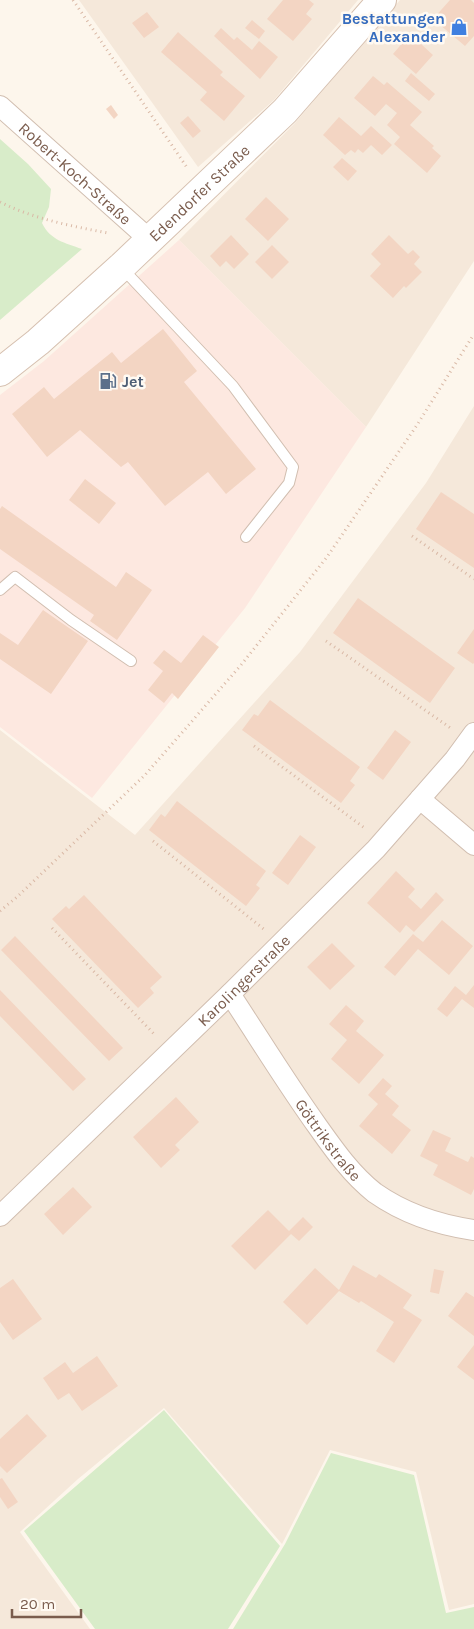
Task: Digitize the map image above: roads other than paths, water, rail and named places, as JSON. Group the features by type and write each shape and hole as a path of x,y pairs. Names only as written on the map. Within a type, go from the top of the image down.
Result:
{"street":[{"name":"Edendorfer Straße","path":"0,372 38,342 121,267 294,102 382,0"},
{"name":"Robert-Koch-Straße","path":"0,106 150,240"},
{"name":"Karolingerstraße","path":"0,1216 230,994 382,842 471,737"},
{"path":"420,799 474,845"},
{"name":"Göttrikstraße","path":"230,994 300,1102 343,1161 358,1177 383,1198 411,1213 446,1225 474,1230"}],"lane":[{"path":"121,267 233,386 293,467 289,483 246,537"},
{"path":"0,590 15,578 71,620 131,661"}],"place":[{"name":"Bestattungen Alexander","path":"459,27"},
{"name":"Jet","path":"108,381"}]}
